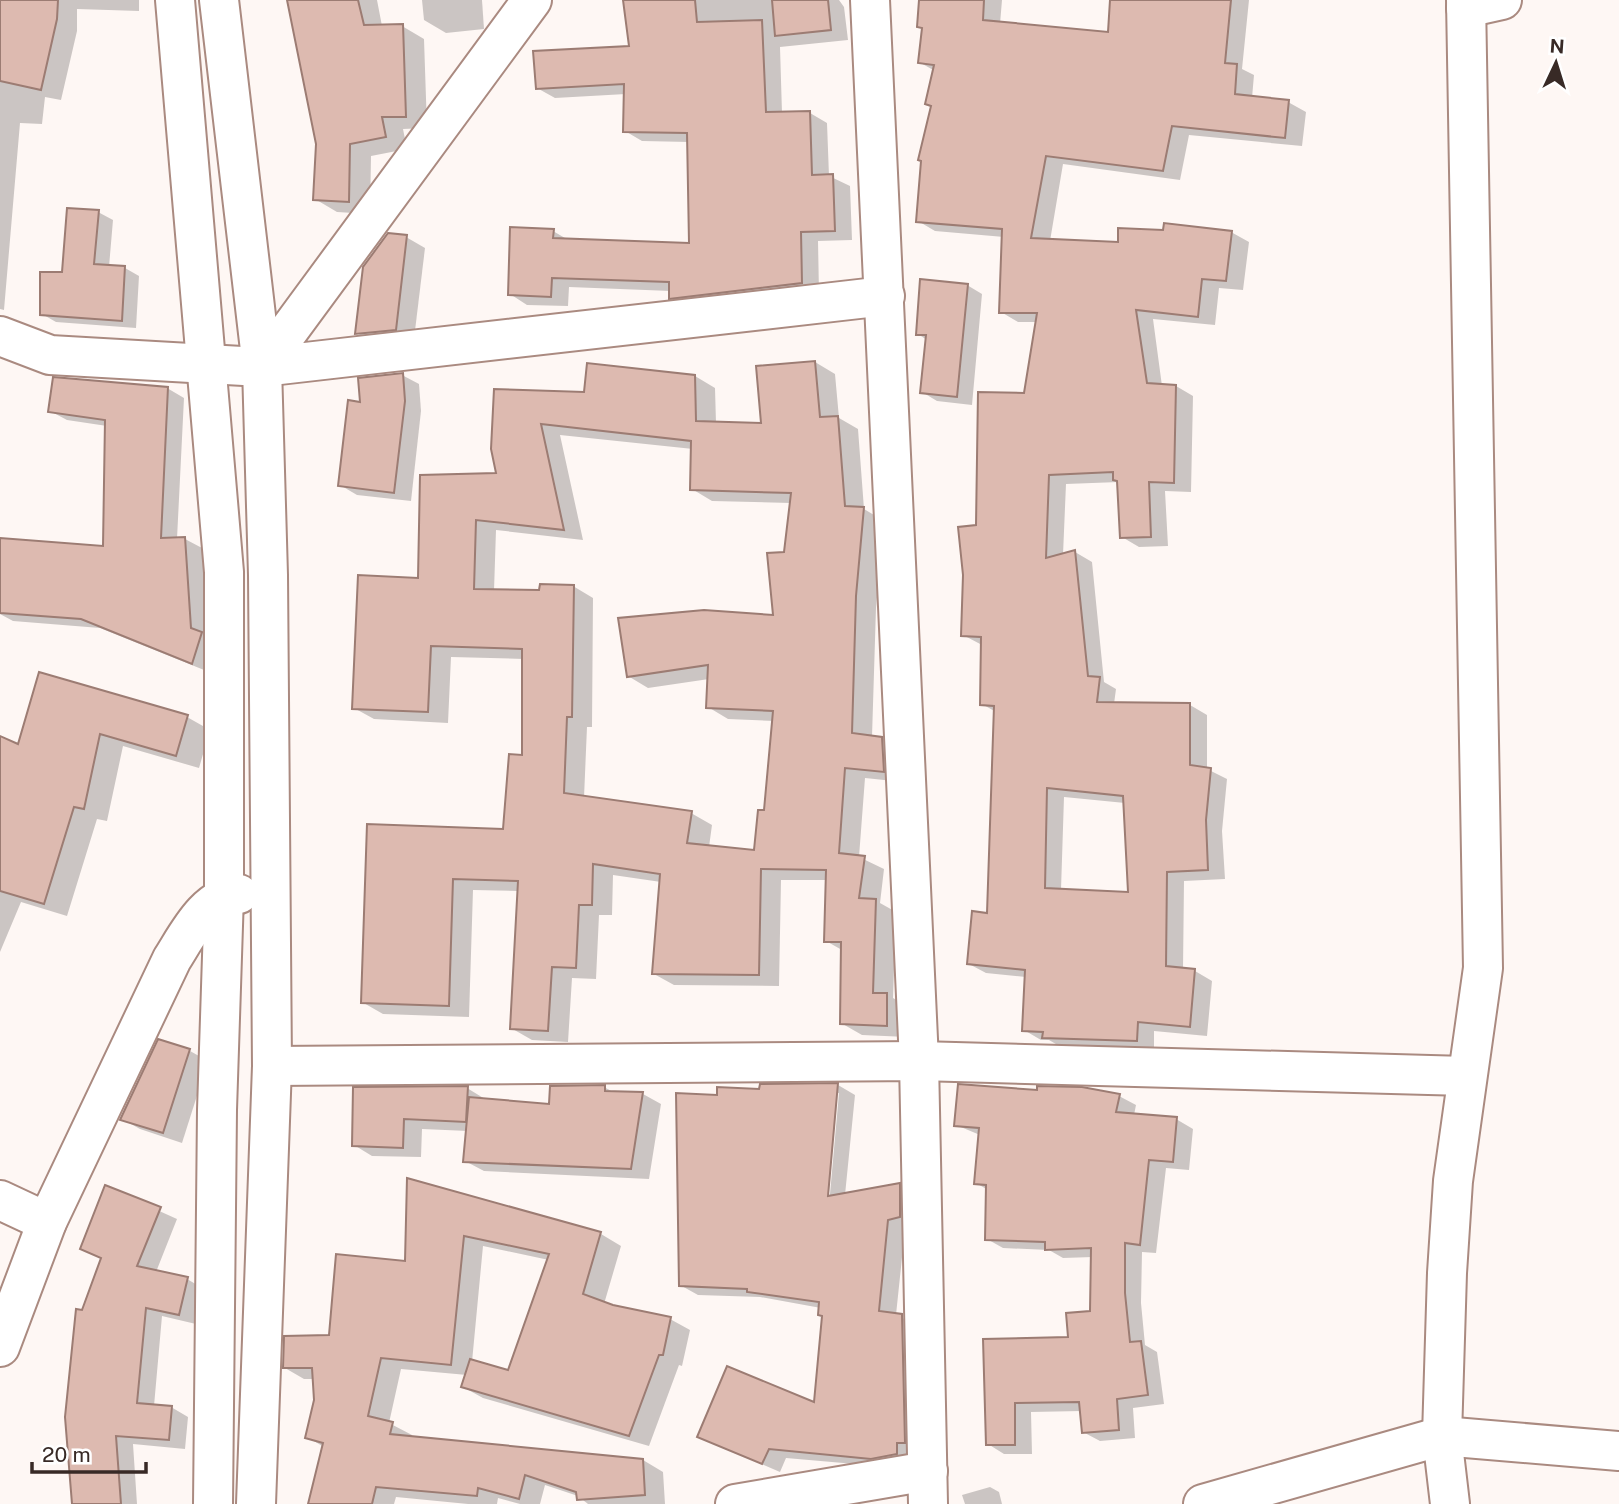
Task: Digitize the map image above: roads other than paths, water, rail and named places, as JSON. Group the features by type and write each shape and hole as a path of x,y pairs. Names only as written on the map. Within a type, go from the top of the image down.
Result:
{"street":[{"path":"175,0 224,572 224,895 213,1504"},
{"path":"219,0 262,367 268,575 272,1066 256,1504"},
{"path":"262,367 532,0"},
{"path":"735,1504 928,1487 919,1062 870,0"},
{"path":"1450,1504 1443,1436 1447,1273 1466,1076 1483,968 1478,3"},
{"path":"0,336 50,355 262,367 885,296"},
{"path":"224,572 268,575"},
{"path":"0,1347 47,1222 172,959 197,920 224,895 269,892"},
{"path":"272,1066 919,1062 1466,1076"},
{"path":"0,1200 47,1222"},
{"path":"215,1301 263,1300"},
{"path":"1203,1504 1443,1436 1619,1451"}]}
